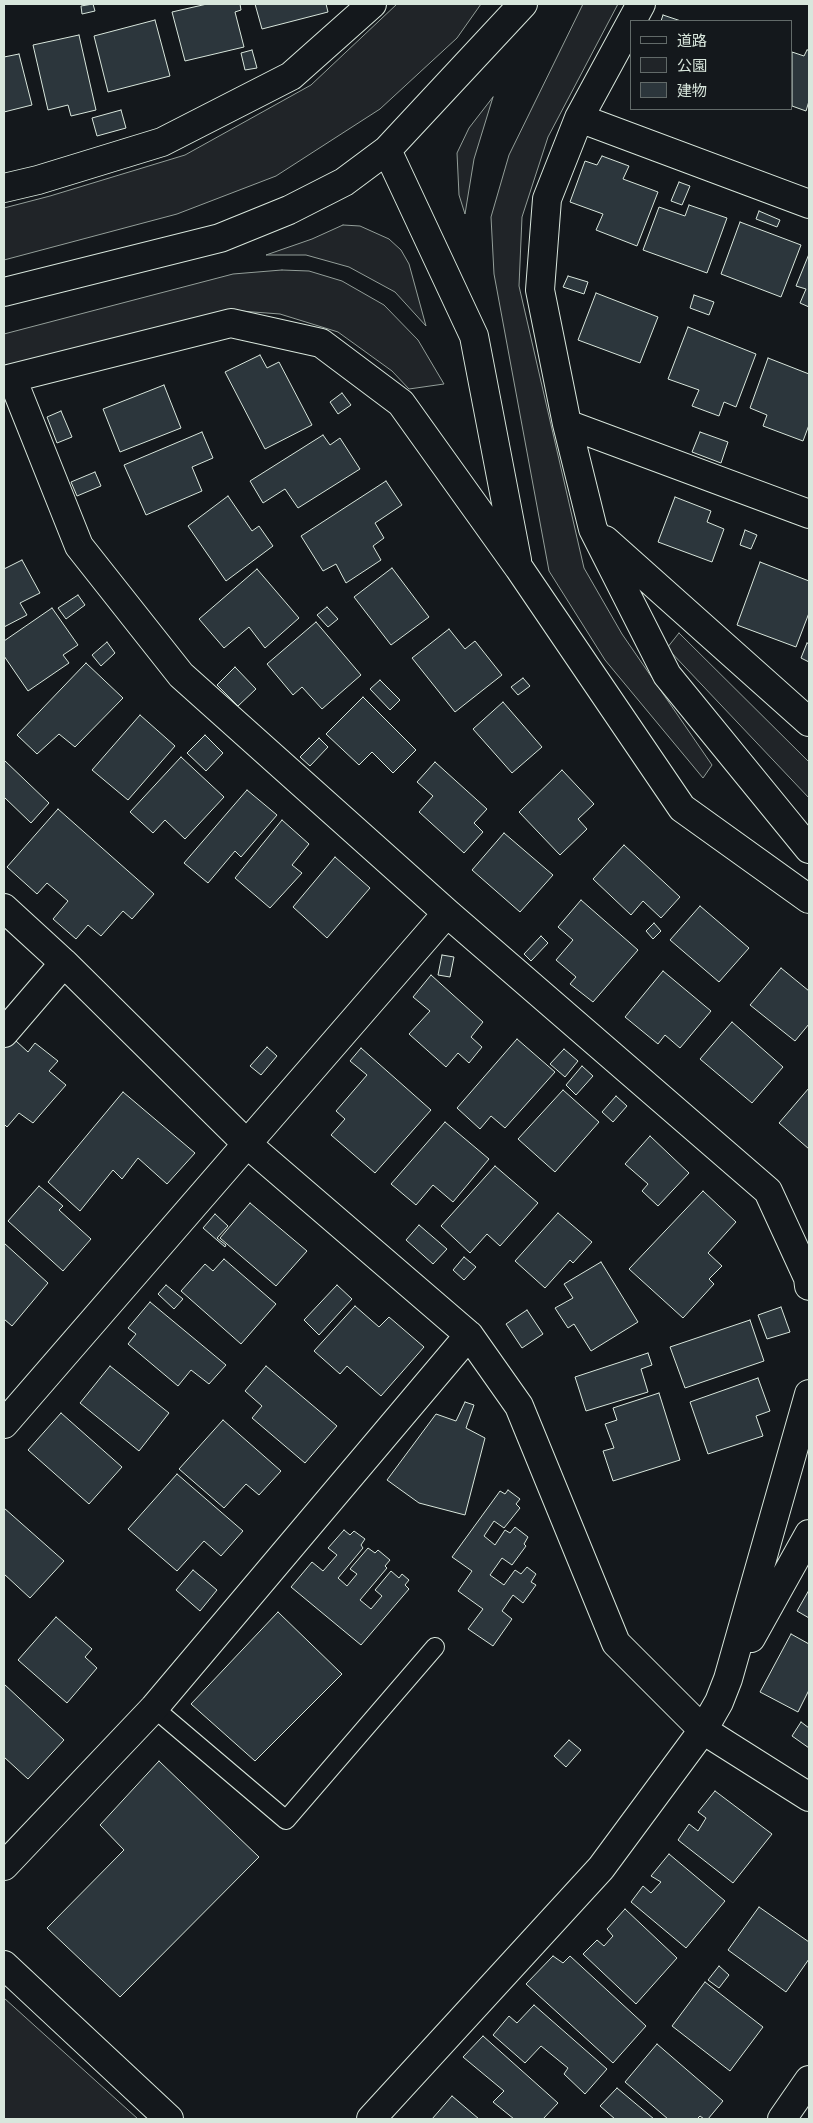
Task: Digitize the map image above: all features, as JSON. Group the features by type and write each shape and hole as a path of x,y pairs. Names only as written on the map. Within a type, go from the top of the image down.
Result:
{"street":[{"path":"4,188 38,180 162,142 291,76 372,4"},
{"path":"4,292 220,238 297,206 344,182 387,150 523,4"},
{"path":"632,20 641,4"},
{"path":"630,24 579,118 547,199 540,290 567,424 593,529 667,675 809,849"},
{"path":"579,118 809,204"},
{"path":"387,150 474,336 519,568"},
{"path":"809,899 682,808 519,568 400,403 321,343 231,323 8,379 79,546 181,675 447,913 768,1191 808,1278 809,1286"},
{"path":"567,424 809,514"},
{"path":"593,529 809,722"},
{"path":"4,908 64,963 246,1144 469,1336 519,1406 616,1643 703,1730 809,1796"},
{"path":"4,1424 447,913"},
{"path":"4,1033 64,963"},
{"path":"4,1866 154,1708 469,1336"},
{"path":"371,2119 601,1868 703,1730 719,1702 728,1678 809,1394"},
{"path":"728,1678 809,1534"},
{"path":"4,1965 169,2119"},
{"path":"782,2119 809,2080"}],"lane":[{"path":"154,1708 286,1820 435,1647"}],"green space":[{"path":"397,4 481,4 457,38 380,109 276,176 177,214 4,260 4,208 185,155 311,85"},
{"path":"583,4 618,4 548,137 522,217 519,286 584,568 622,634 712,765 703,778 605,660 549,571 494,274 491,217 509,155"},
{"path":"493,97 474,159 465,214 459,195 457,153 469,128"},
{"path":"343,225 360,226 389,239 401,250 409,264 426,326 395,292 349,267 306,255 266,255 312,239"},
{"path":"282,270 309,271 342,281 384,305 418,340 444,384 409,389 392,371 338,332 280,314 227,310 4,369 4,334 233,274"},
{"path":"679,633 809,762 809,798 667,648"},
{"path":"4,1998 138,2119 4,2119"}],"building":[{"path":"93,4 95,11 82,14 81,6"},
{"path":"207,4 240,4 241,10 235,12 244,47 185,61 172,12"},
{"path":"255,4 326,4 328,12 262,29"},
{"path":"663,15 678,20 661,20"},
{"path":"155,20 170,76 108,92 94,36"},
{"path":"79,35 96,110 71,116 68,105 48,110 33,45"},
{"path":"252,50 257,68 245,70 241,53"},
{"path":"807,50 809,50 809,101 806,111 793,106 793,52 804,56"},
{"path":"19,54 32,105 4,112 4,57"},
{"path":"121,110 126,128 97,136 92,118"},
{"path":"602,156 629,166 623,179 658,192 637,246 596,230 603,214 570,202 585,161 597,165"},
{"path":"679,182 690,186 682,205 671,201"},
{"path":"689,205 727,218 707,273 643,250 659,207 685,216"},
{"path":"759,211 780,220 777,227 756,219"},
{"path":"740,222 801,245 781,297 721,274"},
{"path":"809,254 809,307 800,303 806,289 796,286"},
{"path":"568,276 588,282 584,294 563,287"},
{"path":"596,293 658,317 640,363 578,340"},
{"path":"694,295 714,302 709,315 690,308"},
{"path":"688,327 756,354 736,407 724,402 719,416 692,406 699,390 668,379"},
{"path":"260,355 267,368 279,362 312,425 265,449 225,372"},
{"path":"768,358 809,374 809,425 803,441 763,426 767,415 750,408"},
{"path":"164,385 181,428 120,452 103,409"},
{"path":"342,393 351,405 338,414 330,402"},
{"path":"61,411 72,437 57,443 47,417"},
{"path":"202,432 213,458 192,467 202,491 146,515 124,465"},
{"path":"700,432 728,442 721,463 692,452"},
{"path":"323,435 330,445 340,438 360,469 298,508 285,489 263,503 250,481"},
{"path":"95,472 101,486 77,496 71,482"},
{"path":"386,481 402,505 375,523 384,538 373,546 381,560 346,583 336,564 323,571 301,536"},
{"path":"228,496 252,531 259,526 273,546 226,581 188,526"},
{"path":"675,497 711,511 707,522 724,529 712,562 658,542"},
{"path":"745,530 757,535 751,549 740,545"},
{"path":"22,560 40,593 20,603 27,615 4,627 4,569"},
{"path":"760,562 809,581 809,613 796,647 737,625"},
{"path":"392,568 429,617 391,645 354,597"},
{"path":"257,569 299,618 265,648 249,627 224,648 199,619"},
{"path":"78,595 85,605 66,619 58,608"},
{"path":"327,607 338,619 328,627 317,615"},
{"path":"52,608 78,645 63,655 69,663 28,691 4,656 4,641"},
{"path":"316,622 361,675 322,709 302,687 293,695 267,664"},
{"path":"449,629 465,649 475,641 502,675 455,712 412,658"},
{"path":"107,642 115,653 101,666 92,655"},
{"path":"807,643 809,644 809,662 801,658"},
{"path":"86,663 123,698 75,747 59,734 37,754 17,735"},
{"path":"235,667 256,689 238,706 217,685"},
{"path":"523,678 530,686 518,695 511,687"},
{"path":"380,680 400,700 390,710 370,689"},
{"path":"363,697 416,750 393,773 372,752 359,765 326,734"},
{"path":"503,702 542,747 512,773 473,729"},
{"path":"140,715 175,746 128,800 92,770"},
{"path":"205,735 223,753 206,771 187,753"},
{"path":"319,738 328,747 310,766 300,757"},
{"path":"181,757 224,797 185,839 165,820 153,833 130,812"},
{"path":"4,760 49,803 31,823 4,797"},
{"path":"435,762 487,809 474,823 483,832 464,853 419,812 433,796 417,782"},
{"path":"562,770 594,804 578,819 587,829 560,855 519,812"},
{"path":"247,790 277,815 241,857 235,851 208,883 184,863"},
{"path":"58,809 154,894 132,919 123,911 101,936 88,925 76,939 53,919 68,901 47,883 37,894 7,867"},
{"path":"282,820 309,844 292,865 302,873 270,908 235,878"},
{"path":"504,833 553,875 520,912 472,870"},
{"path":"624,845 680,897 661,918 643,901 631,915 593,879"},
{"path":"335,857 370,888 327,938 293,907"},
{"path":"581,900 638,950 593,1002 570,984 576,977 556,960 573,940 558,927"},
{"path":"700,906 749,948 719,982 670,940"},
{"path":"654,923 661,931 653,939 646,931"},
{"path":"541,936 548,943 531,961 524,954"},
{"path":"442,955 454,957 450,977 438,975"},
{"path":"781,968 809,991 809,1024 795,1041 750,1005"},
{"path":"663,971 711,1011 680,1048 665,1035 658,1044 625,1017"},
{"path":"431,975 483,1022 471,1037 482,1047 469,1063 458,1053 446,1067 409,1034 430,1011 413,997"},
{"path":"732,1022 783,1067 752,1103 700,1059"},
{"path":"4,1030 28,1052 35,1043 58,1061 49,1071 66,1085 33,1123 19,1113 7,1127 4,1124"},
{"path":"517,1039 555,1072 505,1128 491,1116 480,1129 457,1108"},
{"path":"267,1047 277,1056 261,1075 250,1066"},
{"path":"361,1048 431,1110 375,1173 331,1135 345,1119 336,1111 367,1075 350,1061"},
{"path":"564,1049 578,1061 565,1077 550,1064"},
{"path":"582,1066 593,1076 576,1095 566,1085"},
{"path":"809,1088 809,1149 779,1123"},
{"path":"563,1090 599,1122 555,1172 518,1139"},
{"path":"123,1092 195,1153 167,1184 138,1158 122,1179 113,1170 80,1211 48,1182"},
{"path":"616,1096 627,1106 613,1122 602,1112"},
{"path":"445,1122 489,1159 453,1202 433,1185 416,1205 391,1184"},
{"path":"650,1136 689,1173 658,1206 642,1191 648,1184 625,1164"},
{"path":"495,1166 538,1203 500,1246 487,1234 470,1253 441,1226"},
{"path":"39,1186 63,1206 59,1210 91,1239 63,1271 8,1221"},
{"path":"703,1191 736,1222 708,1253 722,1266 709,1279 714,1284 683,1318 629,1269"},
{"path":"250,1203 307,1251 276,1286 220,1238"},
{"path":"558,1213 592,1242 573,1263 570,1260 545,1288 515,1261"},
{"path":"215,1214 228,1226 217,1238 226,1245 225,1247 203,1228"},
{"path":"419,1225 447,1249 433,1264 406,1240"},
{"path":"4,1243 48,1283 12,1326 4,1319"},
{"path":"464,1257 476,1267 464,1280 453,1270"},
{"path":"224,1259 276,1304 241,1344 181,1291 205,1264 213,1271"},
{"path":"601,1262 638,1322 591,1351 574,1324 568,1328 555,1308 573,1298 564,1284"},
{"path":"166,1285 183,1299 174,1309 158,1294"},
{"path":"337,1285 352,1299 319,1335 304,1320"},
{"path":"150,1302 226,1365 209,1384 191,1370 178,1386 128,1344 136,1334 128,1328"},
{"path":"355,1306 379,1327 389,1317 424,1347 381,1396 347,1366 340,1374 314,1351"},
{"path":"781,1307 790,1332 767,1339 758,1315"},
{"path":"527,1310 543,1334 522,1348 506,1324"},
{"path":"750,1320 764,1361 685,1388 670,1347"},
{"path":"648,1353 652,1365 641,1369 648,1392 586,1411 575,1377"},
{"path":"110,1366 169,1413 139,1451 80,1403"},
{"path":"266,1366 337,1426 305,1463 252,1418 262,1406 245,1391"},
{"path":"758,1378 770,1411 756,1416 763,1436 708,1454 690,1402"},
{"path":"659,1393 680,1460 613,1481 603,1451 614,1448 605,1424 617,1420 613,1408"},
{"path":"465,1402 474,1405 466,1428 485,1438 465,1515 419,1503 387,1480 436,1414 456,1421"},
{"path":"61,1413 122,1467 89,1504 28,1450"},
{"path":"223,1420 281,1471 259,1495 246,1484 224,1508 179,1469"},
{"path":"177,1474 243,1531 221,1556 204,1541 177,1571 128,1529"},
{"path":"508,1490 520,1499 516,1504 520,1508 504,1528 494,1521 484,1536 495,1545 505,1530 510,1533 515,1527 528,1537 524,1544 526,1546 512,1565 502,1558 490,1575 504,1585 515,1570 521,1574 527,1567 536,1574 531,1582 536,1585 523,1603 513,1595 502,1611 512,1619 493,1646 468,1629 483,1609 458,1591 472,1571 452,1557 500,1491 505,1494"},
{"path":"4,1508 64,1561 30,1598 4,1574"},
{"path":"344,1530 350,1535 354,1531 365,1539 361,1545 363,1548 338,1578 347,1586 357,1574 350,1569 368,1548 375,1553 378,1550 390,1560 385,1566 387,1568 360,1600 371,1609 382,1596 375,1590 391,1571 399,1578 402,1574 409,1580 405,1585 409,1589 361,1645 291,1587 312,1562 323,1571 337,1555 328,1548"},
{"path":"193,1570 217,1590 200,1611 176,1590"},
{"path":"809,1590 809,1618 797,1611"},
{"path":"278,1612 342,1674 255,1761 191,1704"},
{"path":"56,1617 92,1649 85,1657 97,1668 67,1703 18,1660"},
{"path":"791,1634 809,1644 809,1690 798,1712 760,1692"},
{"path":"4,1684 64,1740 28,1779 4,1757"},
{"path":"801,1722 809,1728 809,1748 792,1736"},
{"path":"569,1740 581,1750 566,1767 554,1756"},
{"path":"159,1761 259,1857 120,1997 47,1928 124,1850 100,1825"},
{"path":"715,1791 772,1834 733,1883 678,1840 689,1824 698,1831 706,1818 698,1812"},
{"path":"669,1854 725,1901 686,1948 631,1902 643,1886 651,1893 661,1882 651,1876"},
{"path":"759,1907 809,1942 809,1959 786,1992 728,1950"},
{"path":"625,1909 677,1958 636,2004 583,1954 597,1940 604,1946 613,1936 607,1929"},
{"path":"553,1956 563,1963 570,1956 646,2026 613,2063 526,1984"},
{"path":"719,1966 729,1975 719,1988 708,1980"},
{"path":"705,1982 763,2027 730,2071 672,2026"},
{"path":"534,2005 607,2069 585,2094 564,2074 568,2068 541,2046 525,2063 493,2035 509,2016 517,2023"},
{"path":"483,2036 558,2103 543,2119 514,2119 493,2102 504,2091 463,2057"},
{"path":"657,2044 723,2101 708,2119 700,2116 697,2119 668,2119 625,2082"},
{"path":"617,2088 654,2119 615,2119 600,2106"},
{"path":"452,2096 479,2119 432,2119"}]}
